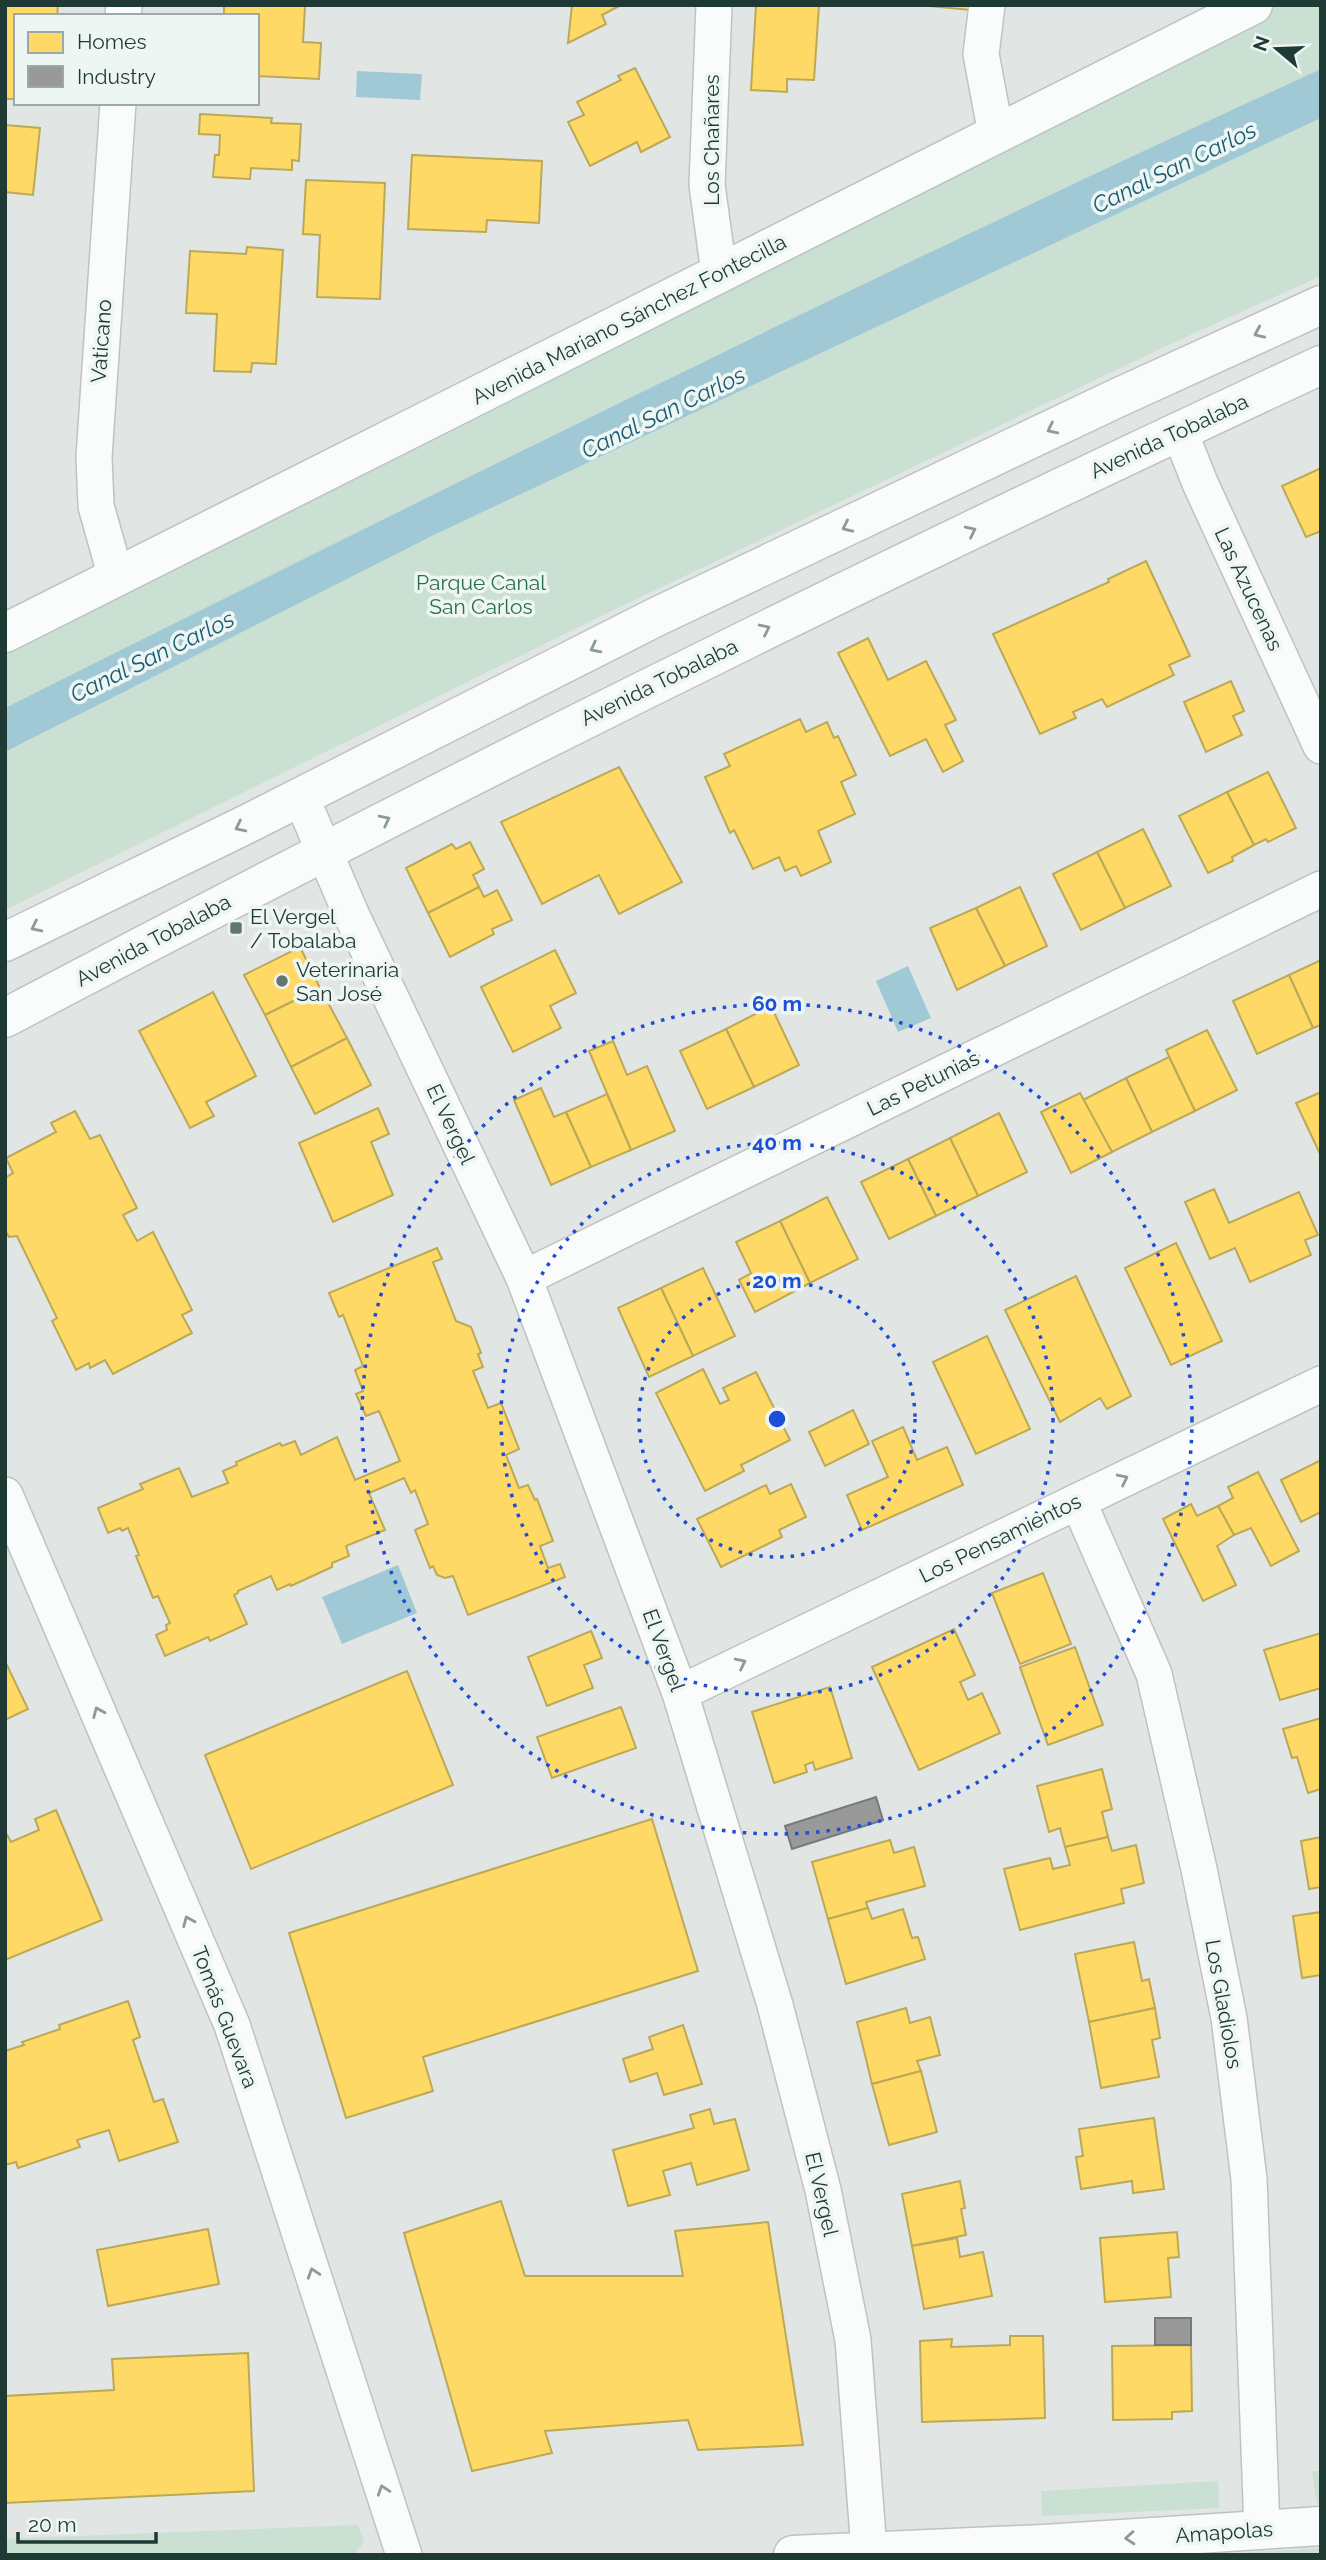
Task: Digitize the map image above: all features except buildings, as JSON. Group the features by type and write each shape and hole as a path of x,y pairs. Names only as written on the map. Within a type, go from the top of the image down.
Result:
{"main road":[{"name":"Avenida Mariano Sánchez Fontecilla","path":"5,633 996,134 1215,14 1253,5"},
{"path":"5,942 301,797 668,611 1115,399 1321,305"},
{"name":"Avenida Tobalaba","path":"5,1018 324,851 682,670 1179,430 1321,365"},
{"name":"Amapolas","path":"793,2555 869,2550 1049,2549 1321,2526"}],"street":[{"name":"Los Chañares","path":"714,5 707,185 719,274"},
{"path":"987,5 981,54 996,134"},
{"name":"Vaticano","path":"116,577 96,506 94,457 118,105"},
{"name":"Las Azucenas","path":"1179,430 1200,482 1321,746"},
{"name":"El Vergel","path":"301,797 345,902 524,1278 680,1693 775,2005 823,2190 853,2340 869,2550"},
{"name":"Las Petunias","path":"524,1278 1321,889"},
{"name":"Los Pensamientos","path":"680,1693 1321,1384"},
{"name":"Tomás Guevara","path":"5,1495 232,2025 404,2555"},
{"name":"Los Gladiolos","path":"1078,1501 1154,1674 1199,1869 1229,2018 1249,2179 1262,2529"}],"green space":[{"name":"Parque Canal San Carlos","path":"1278,5 1321,5 1321,69 825,303 5,708 5,643"},
{"name":"Parque Canal San Carlos","path":"1321,118 1321,276 1179,340 601,616 5,910 5,752 436,534"},
{"path":"1312,2471 1321,2471 1321,2503 1317,2503"},
{"path":"1218,2481 1219,2508 1042,2516 1041,2491"},
{"path":"358,2525 364,2542 355,2553 5,2555 5,2539"},
{"path":"1321,2548 1321,2555 1209,2555"}],"water":[{"name":"Canal San Carlos","path":"1321,69 1321,118 436,534 5,752 5,708 825,303"},
{"path":"357,71 422,74 420,100 356,97"},
{"path":"908,966 931,1018 898,1032 876,981"},
{"path":"398,1565 417,1613 342,1644 322,1597"}],"place":[{"name":"El Vergel / Tobalaba","path":"236,928"},
{"name":"Veterinaria San José","path":"282,981"}]}
